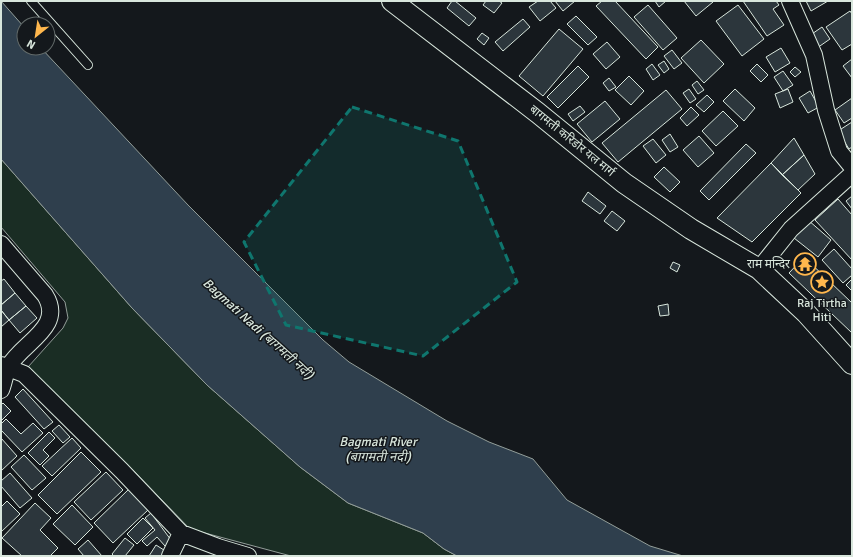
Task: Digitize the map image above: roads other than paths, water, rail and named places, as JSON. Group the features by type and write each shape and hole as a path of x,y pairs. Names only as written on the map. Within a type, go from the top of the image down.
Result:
{"street":[{"name":"बागमती करिडोर यल मार्ग","path":"392,1 624,183 691,228 759,269 806,312 852,364"},
{"path":"790,1 814,55 826,110 839,151 852,167"},
{"path":"759,269 791,229 852,174"},
{"path":"1,244 45,296 49,302 51,312 47,324 5,366 1,390"},
{"path":"5,366 24,374 122,471 181,533 218,548 248,556"},
{"path":"170,556 181,533"}],"lane":[{"path":"31,1 88,65"}],"water":[{"name":"Bagmati River (बागमती नदी)","path":"1,1 16,18 16,56 48,56 188,205 323,340 349,362 447,421 489,442 533,459 567,500 650,546 683,556 457,556 444,549 423,533 348,503 300,467 207,385 132,308 1,159"}],"place":[{"name":"राम मन्दिर","path":"805,264"},
{"name":"Raj Tirtha Hiti","path":"822,282"}],"water label":[{"name":"Bagmati Nadi (बागमती नदी)","path":"258,329"}]}
